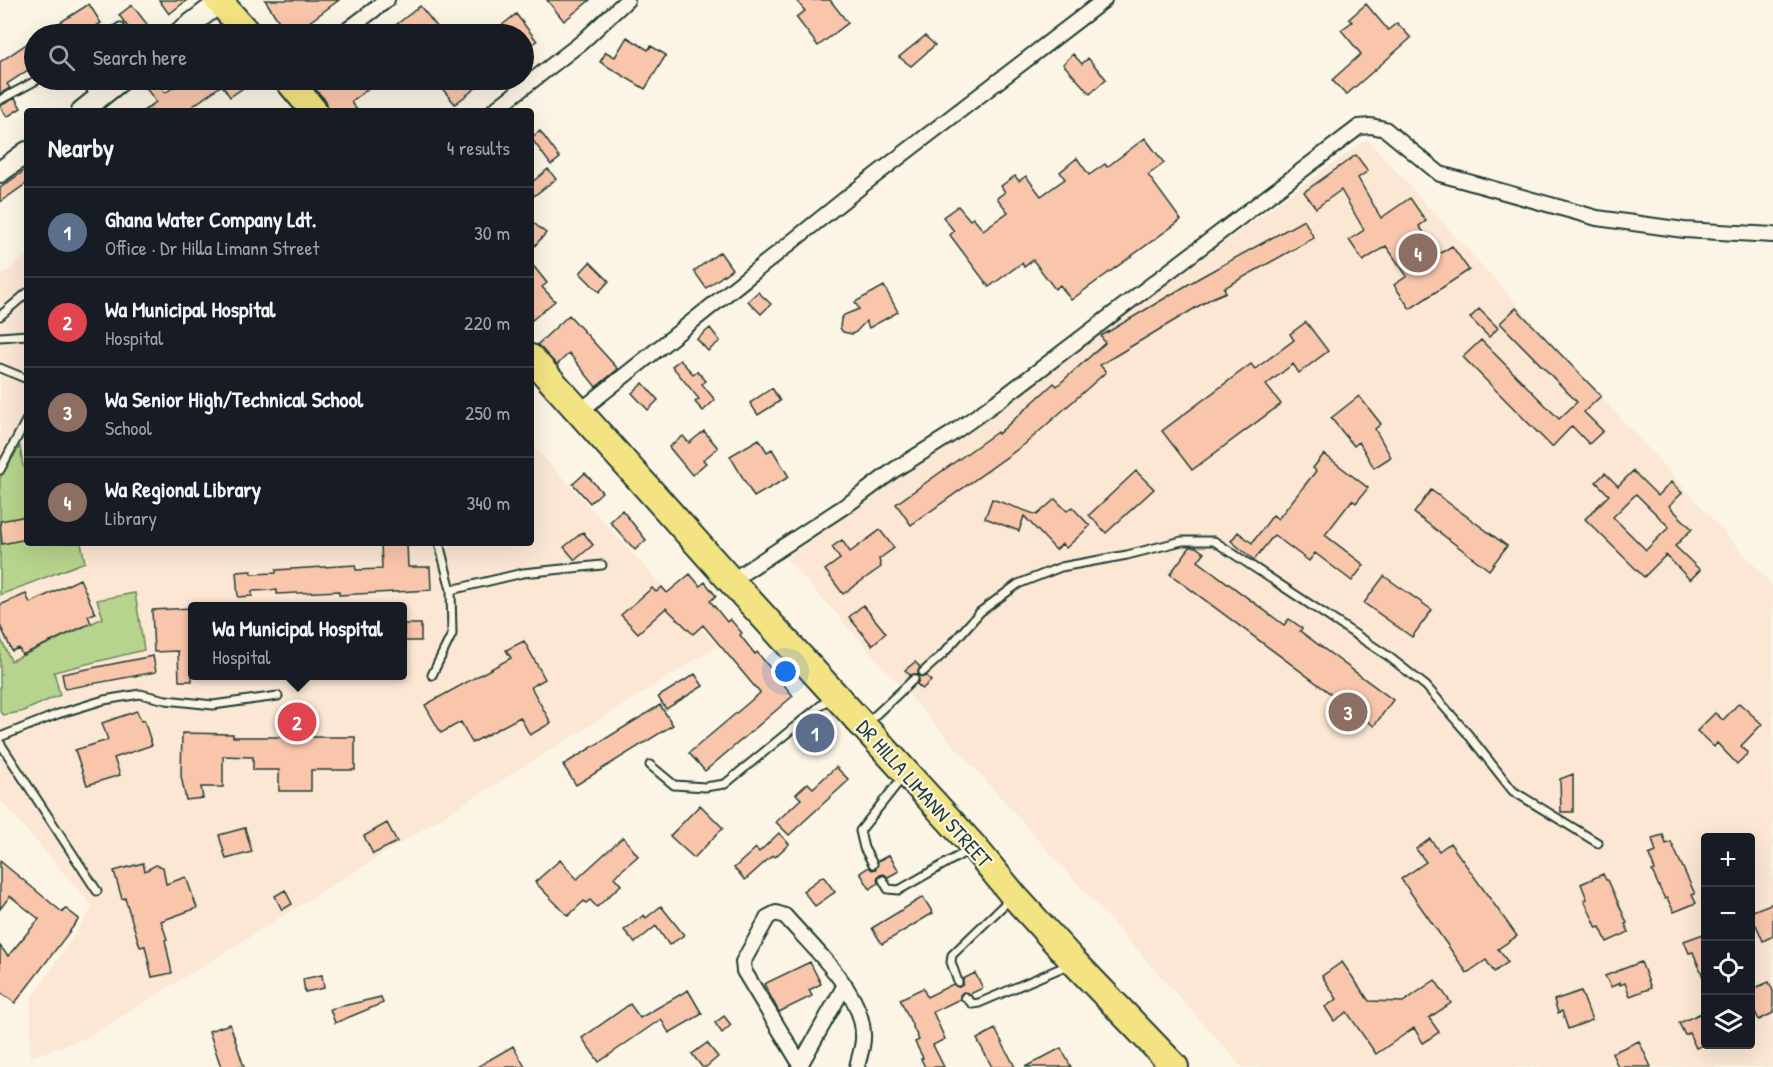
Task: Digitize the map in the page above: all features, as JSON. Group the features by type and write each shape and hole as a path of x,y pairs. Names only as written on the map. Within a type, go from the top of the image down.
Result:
{"highway":[{"path":"219,1 239,24"},
{"path":"296,90 311,108"},
{"name":"DR HILLA LIMANN STREET","path":"534,361 974,847 1014,896 1175,1067"}],"street":[{"path":"355,24 387,0"},
{"path":"534,79 582,42 627,0"},
{"path":"579,412 864,184 1104,0"},
{"path":"190,24 219,1"},
{"path":"89,105 108,90"},
{"path":"497,108 520,90"},
{"path":"731,581 1005,396 1359,128 1371,126 1384,129 1440,174 1597,218 1684,230 1773,235"},
{"path":"0,172 24,154"},
{"path":"800,1067 744,971 743,962 768,917 776,913 785,916 845,985 858,1006 864,1035 857,1067"},
{"path":"800,1067 845,985"}],"lane":[{"path":"0,99 24,87"},
{"path":"87,90 89,105"},
{"path":"0,316 24,296"},
{"path":"0,337 24,335"},
{"path":"0,368 24,379"},
{"path":"0,470 24,425"},
{"path":"923,672 943,654 980,612 1018,584 1061,567 1127,555 1182,541 1214,541 1389,656 1426,686 1513,791 1599,843"},
{"path":"432,675 452,634 451,590 440,546"},
{"path":"451,590 523,573 602,565"},
{"path":"863,726 914,680"},
{"path":"0,736 58,714 104,700 140,694 166,700 213,705 278,696"},
{"path":"650,765 674,785 705,787 725,784 835,694"},
{"path":"0,743 97,891"},
{"path":"873,864 861,841 860,831 906,774"},
{"path":"883,880 888,889 899,890 974,847"},
{"path":"958,982 951,962 952,955 1014,896"},
{"path":"965,997 973,1004 979,1003 1074,962"}],"shaded area":[{"path":"1367,139 1773,586 1773,1067 1242,1067 786,558"},
{"path":"24,257 24,546 534,546 534,446 718,646 88,1037 30,1058 31,999 93,907 0,799 0,276"}],"green space":[{"path":"20,446 24,467 24,546 82,546 85,562 0,595 0,478"},
{"path":"135,593 144,650 54,672 60,695 21,712 3,715 0,712 0,637 11,661 103,618 97,600"}],"building":[{"path":"159,0 187,0 169,14"},
{"path":"265,0 339,0 307,24 281,24"},
{"path":"547,0 590,0 564,21"},
{"path":"796,0 830,0 848,23 818,46 796,17 805,11"},
{"path":"89,4 101,23 99,24 58,24"},
{"path":"1366,4 1388,30 1397,23 1411,38 1346,95 1332,80 1361,54 1341,30 1352,22 1349,19"},
{"path":"132,5 147,24 126,24 119,15"},
{"path":"420,6 435,24 397,24"},
{"path":"516,14 524,24 504,24"},
{"path":"925,36 935,45 911,66 899,57"},
{"path":"627,37 648,50 651,46 666,55 645,89 600,62 606,52 615,57"},
{"path":"24,46 24,73 7,84 10,88 0,94 0,62"},
{"path":"1073,54 1082,64 1088,58 1106,79 1090,94 1063,64"},
{"path":"148,90 163,90 165,93 169,90 215,90 190,108 147,108 156,102"},
{"path":"225,90 240,90 230,97"},
{"path":"316,90 367,90 352,101 355,108 328,108 326,101"},
{"path":"443,90 473,90 455,104"},
{"path":"15,98 21,108 7,117 0,106"},
{"path":"540,131 560,158 551,165 534,142 534,136"},
{"path":"1145,138 1164,163 1148,175 1181,220 1071,300 1060,285 1055,289 1033,260 1024,267 1022,263 989,287 950,235 954,231 943,217 958,206 983,230 1008,212 997,198 1005,192 1001,186 1015,176 1019,181 1026,176 1041,196 1065,179 1060,172 1077,158 1089,175 1105,164 1107,167"},
{"path":"1356,155 1368,171 1358,178 1381,218 1410,198 1426,221 1419,226 1439,254 1452,246 1469,270 1410,309 1394,285 1407,276 1386,246 1363,261 1349,240 1364,230 1341,190 1316,208 1304,192"},
{"path":"548,169 556,179 534,196 534,181"},
{"path":"24,171 24,185 0,202 0,188"},
{"path":"1304,220 1314,238 1224,288 1226,292 1212,298 1100,365 1106,372 1025,444 911,525 896,504 997,432 998,434 1054,383 1057,386 1105,343 1101,336"},
{"path":"534,223 546,233 534,247"},
{"path":"720,252 732,269 706,288 694,271"},
{"path":"590,262 609,281 599,292 580,273"},
{"path":"534,267 547,283 542,287 555,301 534,318"},
{"path":"884,286 898,312 869,328 866,321 852,334 843,332 840,328 841,319 844,315 859,309 855,302"},
{"path":"758,292 771,304 761,314 748,301"},
{"path":"1516,308 1601,396 1584,412 1603,431 1589,444 1572,426 1552,447 1463,357 1481,340 1559,419 1577,402 1500,323"},
{"path":"1479,309 1498,328 1489,337 1470,318"},
{"path":"569,315 618,369 596,387 569,353 557,365 537,345"},
{"path":"1306,322 1328,351 1299,373 1293,364 1266,385 1281,404 1192,470 1162,431 1251,364 1255,369 1294,340 1290,334"},
{"path":"710,328 720,341 708,351 697,339"},
{"path":"680,360 693,374 697,371 706,381 702,384 715,400 703,411 695,402 699,399 672,366"},
{"path":"643,383 658,400 648,410 632,393"},
{"path":"772,388 780,401 758,415 750,403"},
{"path":"1359,396 1381,424 1375,429 1391,457 1374,468 1359,442 1354,446 1331,418"},
{"path":"704,431 718,448 703,460 706,463 692,475 669,447 683,436 689,443"},
{"path":"759,439 767,452 772,449 789,477 754,497 730,456"},
{"path":"1324,454 1368,488 1356,503 1352,500 1325,535 1364,565 1352,581 1315,553 1309,561 1274,535 1254,560 1231,541 1238,532 1252,543 1273,515 1278,519 1316,471 1313,468"},
{"path":"1136,471 1154,489 1106,533 1089,515"},
{"path":"1633,471 1658,496 1671,482 1682,493 1669,506 1692,529 1675,546 1700,570 1690,580 1666,555 1644,577 1585,519 1609,495 1596,482 1605,473 1618,486","holes":["1636,494 1669,527 1646,550 1613,517"]},
{"path":"585,473 602,492 590,503 573,484"},
{"path":"1431,490 1507,546 1489,570 1414,513"},
{"path":"992,499 1037,515 1055,499 1067,511 1072,507 1090,526 1066,548 1062,544 1056,550 1024,516 1019,531 985,518"},
{"path":"622,510 646,540 635,550 610,522"},
{"path":"24,517 24,540 2,544 0,521"},
{"path":"880,530 894,548 879,559 881,567 843,594 825,570 840,559 832,547 842,540 850,552"},
{"path":"583,532 593,545 575,560 564,547"},
{"path":"381,546 407,546 408,567 430,567 431,590 339,595 339,591 277,594 277,590 252,591 252,596 238,597 236,572 276,573 276,570 355,565 356,570 382,569"},
{"path":"1190,547 1196,547 1204,553 1198,561 1284,625 1289,619 1302,628 1300,631 1393,700 1374,726 1170,574"},
{"path":"690,574 700,586 705,582 716,596 710,601 727,622 730,619 755,654 757,652 793,696 705,771 689,753 760,693 703,625 693,634 666,608 638,633 621,615 652,588 656,592 662,587 667,593"},
{"path":"1384,576 1432,610 1412,637 1364,603"},
{"path":"80,579 95,613 88,616 91,623 22,655 19,648 12,651 0,625 0,605 26,594 30,603"},
{"path":"863,605 886,633 872,645 849,617"},
{"path":"188,608 188,680 192,681 179,681 178,651 154,652 152,610"},
{"path":"407,624 421,624 421,641 407,641"},
{"path":"524,641 545,679 531,687 551,723 530,735 520,717 472,743 461,722 441,733 425,705 511,658 506,650"},
{"path":"153,656 156,672 65,689 62,674"},
{"path":"915,662 920,667 918,675 927,676 931,681 922,689 917,684 918,676 910,675 905,670"},
{"path":"695,674 703,686 666,709 658,697"},
{"path":"1739,703 1762,724 1741,746 1748,753 1737,764 1717,743 1714,747 1697,731 1715,713 1723,720"},
{"path":"660,705 673,725 576,785 563,765"},
{"path":"137,711 141,721 144,720 152,745 114,758 120,775 87,785 75,750 108,740 102,723"},
{"path":"816,724 825,736 806,750 797,738"},
{"path":"182,733 233,734 233,737 355,737 355,770 311,770 311,791 279,791 279,770 253,770 253,757 223,756 223,787 201,787 203,798 186,800 181,776"},
{"path":"836,767 849,780 789,835 776,822 801,799 796,794 808,783 813,788"},
{"path":"1573,774 1573,812 1561,812 1560,779"},
{"path":"700,805 723,828 694,858 670,836"},
{"path":"387,823 397,842 373,854 364,836"},
{"path":"245,828 252,852 226,859 219,835"},
{"path":"779,833 789,844 745,880 734,868 756,848 759,852"},
{"path":"1663,835 1666,844 1671,842 1695,894 1692,895 1696,903 1674,912 1652,871 1655,870 1649,855 1656,852 1652,838"},
{"path":"623,837 638,856 614,877 621,885 597,907 590,900 586,903 584,901 568,916 535,882 560,860 577,879"},
{"path":"1430,839 1439,851 1450,843 1517,936 1498,949 1508,962 1494,972 1486,960 1467,973 1401,879 1426,862 1416,849"},
{"path":"889,855 899,871 888,877 884,874 880,875 877,879 878,883 870,889 860,873 869,867 872,870 876,869 878,861"},
{"path":"0,861 62,912 65,908 79,919 15,1003 0,992 0,946 8,956 39,919 10,896 0,909"},
{"path":"143,863 145,871 156,865 163,867 166,884 186,877 197,908 161,921 167,939 165,940 172,973 152,977 145,946 140,947 114,871"},
{"path":"1603,874 1608,880 1629,932 1607,942 1600,927 1597,928 1584,900 1587,899 1581,884"},
{"path":"823,876 835,892 815,906 803,891"},
{"path":"285,890 292,904 282,910 275,896"},
{"path":"923,897 933,913 882,944 872,928"},
{"path":"1773,903 1773,936 1763,941 1755,925 1755,910"},
{"path":"661,906 684,935 669,945 656,926 635,943 624,930 644,915 646,918"},
{"path":"1701,935 1701,972 1693,952 1689,953 1684,941"},
{"path":"810,962 821,984 809,990 812,996 779,1012 764,984"},
{"path":"1342,962 1369,1001 1403,1002 1435,980 1451,1003 1429,1018 1439,1032 1423,1043 1414,1028 1376,1054 1347,1012 1334,1021 1325,1007 1337,999 1322,976"},
{"path":"1641,962 1651,988 1630,996 1625,983 1611,987 1605,976"},
{"path":"975,973 983,988 970,994 963,992 960,999 933,1012 945,1039 933,1045 944,1067 925,1067 915,1042 919,1040 900,999 923,988 927,997 953,984 959,987 963,984 963,979"},
{"path":"322,975 324,988 305,992 303,979"},
{"path":"1769,982 1773,991 1773,1013 1759,1020 1755,1012 1755,988"},
{"path":"688,990 702,1014 669,1033 661,1019 599,1062 582,1038 630,1004 640,1018"},
{"path":"1581,991 1592,1020 1568,1029 1562,1011 1558,1013 1554,1000"},
{"path":"381,997 383,1003 335,1023 330,1009"},
{"path":"1701,1013 1701,1046 1696,1048 1689,1033 1685,1035 1679,1023"},
{"path":"724,1016 731,1025 722,1033 715,1023"},
{"path":"230,1024 244,1067 221,1067 209,1031"},
{"path":"995,1029 1015,1067 992,1067 977,1039"},
{"path":"1639,1041 1651,1067 1618,1067 1612,1053"},
{"path":"707,1043 718,1057 706,1067 702,1067 692,1054"},
{"path":"513,1046 525,1067 477,1067"},
{"path":"1061,1048 1071,1067 1025,1067"}],"place":[{"name":"Wa Regional Library","path":"1418,253"},
{"name":"Wa Senior High/Technical School","path":"1348,712"},
{"name":"Wa Municipal Hospital","path":"297,722"},
{"name":"Ghana Water Company Ldt.","path":"815,733"}]}
